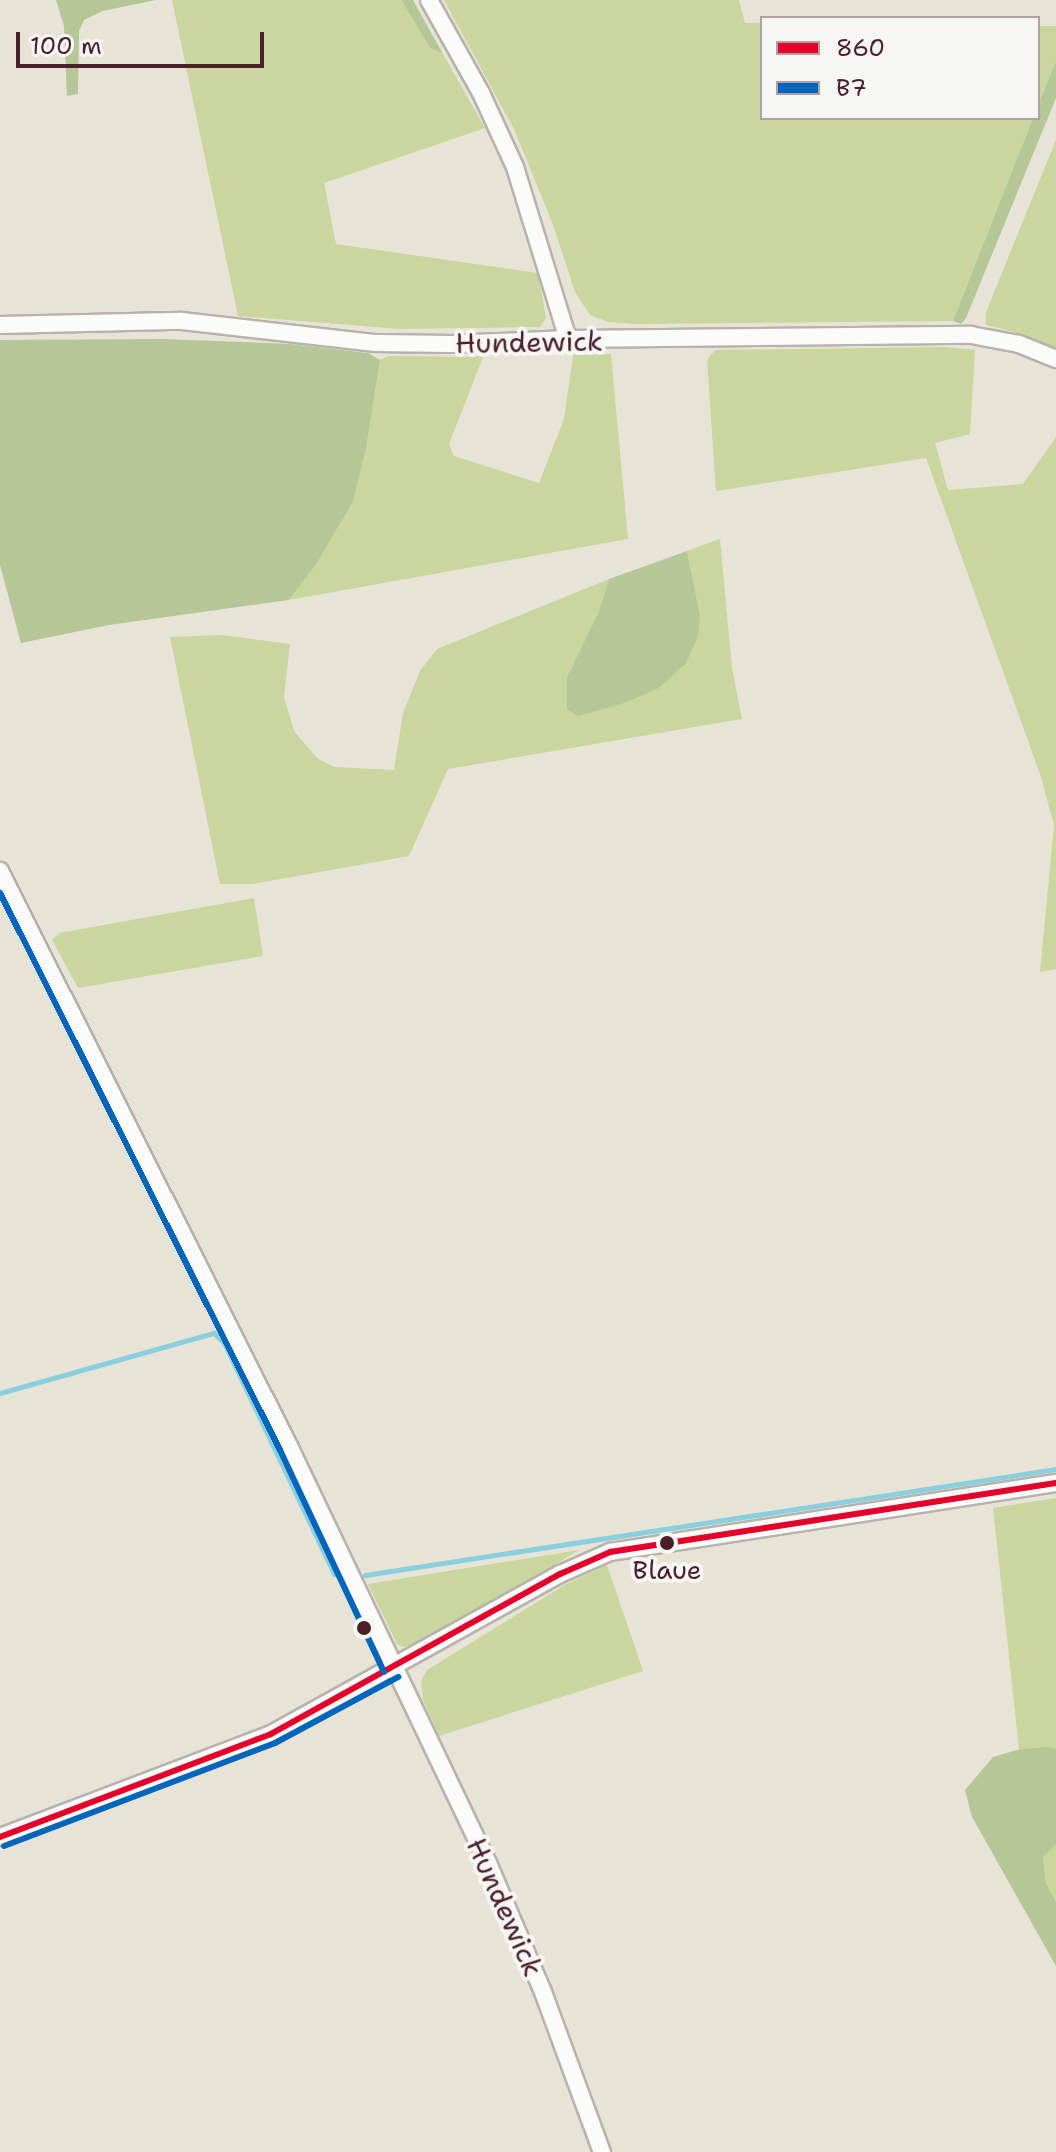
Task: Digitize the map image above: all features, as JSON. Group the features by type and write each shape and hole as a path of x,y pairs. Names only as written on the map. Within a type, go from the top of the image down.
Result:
{"street":[{"path":"429,0 481,93 515,167 568,339"},
{"name":"Hundewick","path":"0,325 182,321 376,343 971,335 1019,344 1056,359"},
{"name":"Hundewick","path":"0,871 275,1418 517,1928 602,2152"},
{"path":"0,1837 271,1734 560,1574 610,1552 1056,1483"}],"green space":[{"path":"56,0 156,0 103,11 84,20 79,31 78,94 67,96 64,26"},
{"path":"172,0 401,0 430,48 443,54 485,128 324,183 336,244 538,273 546,318 540,327 400,329 238,316"},
{"path":"401,0 413,0 443,54 430,48"},
{"path":"444,0 739,0 745,23 760,23 760,120 1032,120 953,321 636,324 608,322 590,315 575,292 553,225 514,129"},
{"path":"1040,26 1056,26 1056,61 1040,100"},
{"path":"1056,61 1056,98 961,324 953,321 1032,120 1040,120 1040,100"},
{"path":"1056,140 1056,351 1014,332 986,325 986,312"},
{"path":"164,339 291,344 368,353 380,360 366,449 353,502 315,566 289,600 109,625 21,643 0,565 0,340"},
{"path":"946,347 975,350 970,434 935,443 948,490 1023,484 1056,437 1056,969 1040,972 1054,825 1040,774 926,458 716,491 707,360 715,350"},
{"path":"611,354 628,539 289,600 315,566 353,502 366,449 380,360 388,356 483,357 449,444 454,456 539,483 564,419 573,355"},
{"path":"720,539 732,668 742,719 448,769 409,856 252,884 220,884 170,637 222,635 290,644 284,697 294,731 317,758 334,767 394,770 403,713 420,671 437,649 609,579 598,615 567,677 700,615 687,551"},
{"path":"687,551 700,615 698,636 686,663 659,688 624,703 578,716 567,709 567,677 598,614 609,579"},
{"path":"254,898 263,956 78,988 52,940 59,933"},
{"path":"1056,1498 1056,1749 1019,1749 993,1508"},
{"path":"579,1550 421,1645 403,1647 397,1644 368,1584"},
{"path":"607,1565 643,1671 439,1736 423,1700 421,1681 427,1670 566,1584"},
{"path":"1021,1749 1056,1749 1056,1844 1043,1858 1046,1883 1056,1902 1056,1966 972,1817 965,1790 993,1757"},
{"path":"1056,1844 1056,1902 1046,1883 1043,1858"}],"waterway":[{"path":"0,1393 214,1333 224,1343 334,1574"},
{"path":"365,1575 1056,1469"}],"transit line":[{"name":"B7","path":"0,893 280,1450 384,1672"},
{"name":"860","path":"0,1837 271,1734 560,1574 610,1552 1056,1483"},
{"name":"B7","path":"4,1846 275,1743 398,1677"}],"place":[{"name":"Blaue","path":"667,1543"}]}
